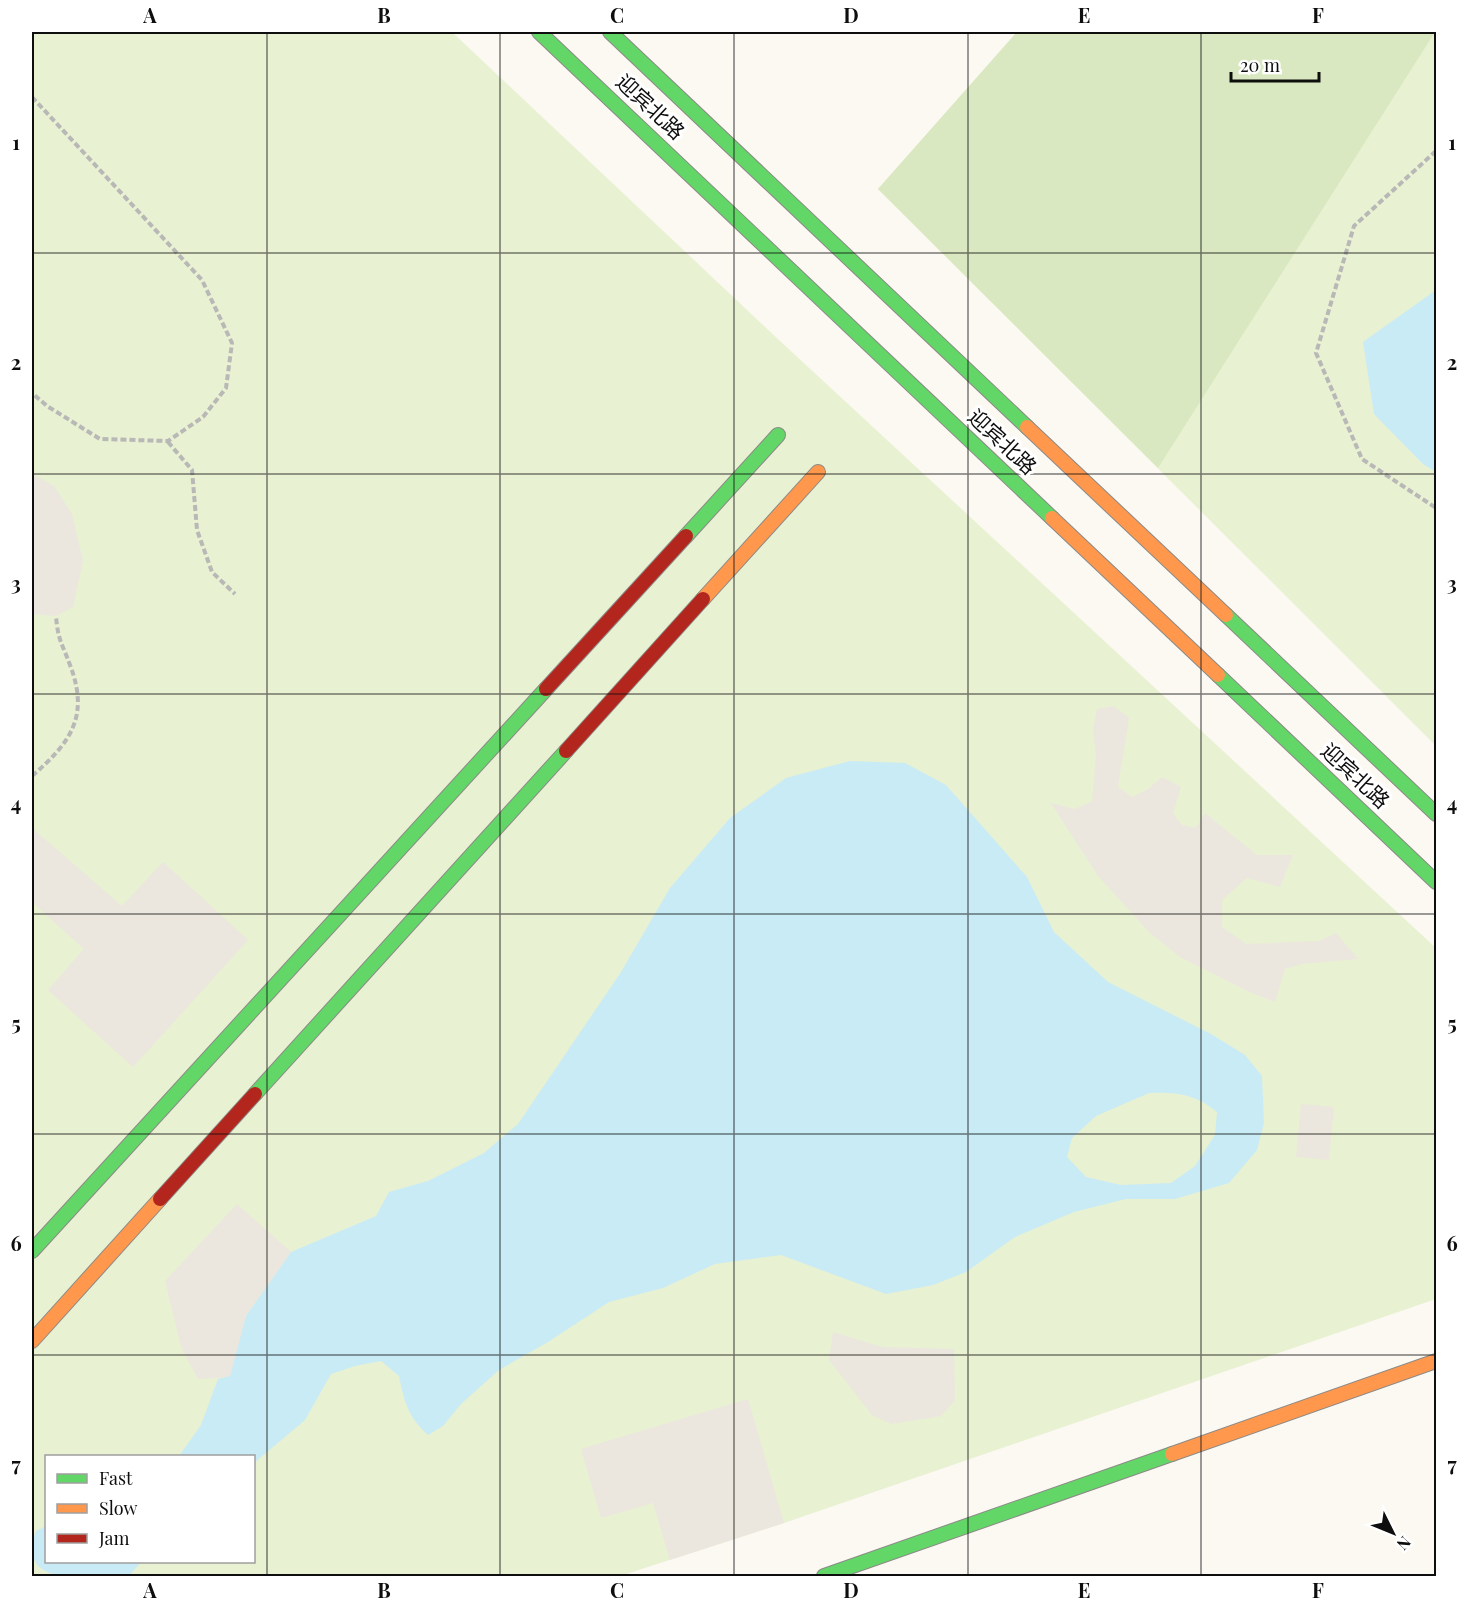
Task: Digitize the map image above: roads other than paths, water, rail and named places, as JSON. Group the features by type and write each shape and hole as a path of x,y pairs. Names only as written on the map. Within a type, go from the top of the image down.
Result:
{"main road":[{"name":"迎宾北路","path":"539,32 1437,882"},
{"name":"迎宾北路","path":"610,32 1437,814"},
{"path":"32,1251 778,435"},
{"path":"32,1341 818,472"},
{"path":"824,1576 1437,1361"}],"water":[{"path":"1436,290 1436,472 1423,464 1374,414 1363,342"},
{"path":"850,761 905,763 946,785 1027,877 1054,932 1108,982 1211,1034 1245,1055 1262,1076 1264,1123 1257,1150 1229,1183 1175,1199 1126,1199 1074,1212 1015,1237 966,1272 933,1285 886,1294 781,1255 715,1264 663,1288 609,1302 548,1342 499,1370 461,1404 443,1426 428,1435 416,1422 408,1408 399,1376 381,1361 331,1374 305,1420 255,1462 255,1455 180,1455 201,1425 218,1379 230,1376 246,1316 291,1252 376,1216 389,1192 428,1181 484,1153 518,1124 621,972 670,888 730,818 786,778","holes":["1149,1093 1177,1094 1201,1101 1217,1112 1215,1135 1195,1166 1171,1183 1121,1185 1086,1177 1067,1157 1072,1138 1096,1116"]},
{"path":"45,1526 45,1563 140,1563 129,1576 79,1578 61,1576 46,1571 36,1563 32,1550 36,1531"}]}
